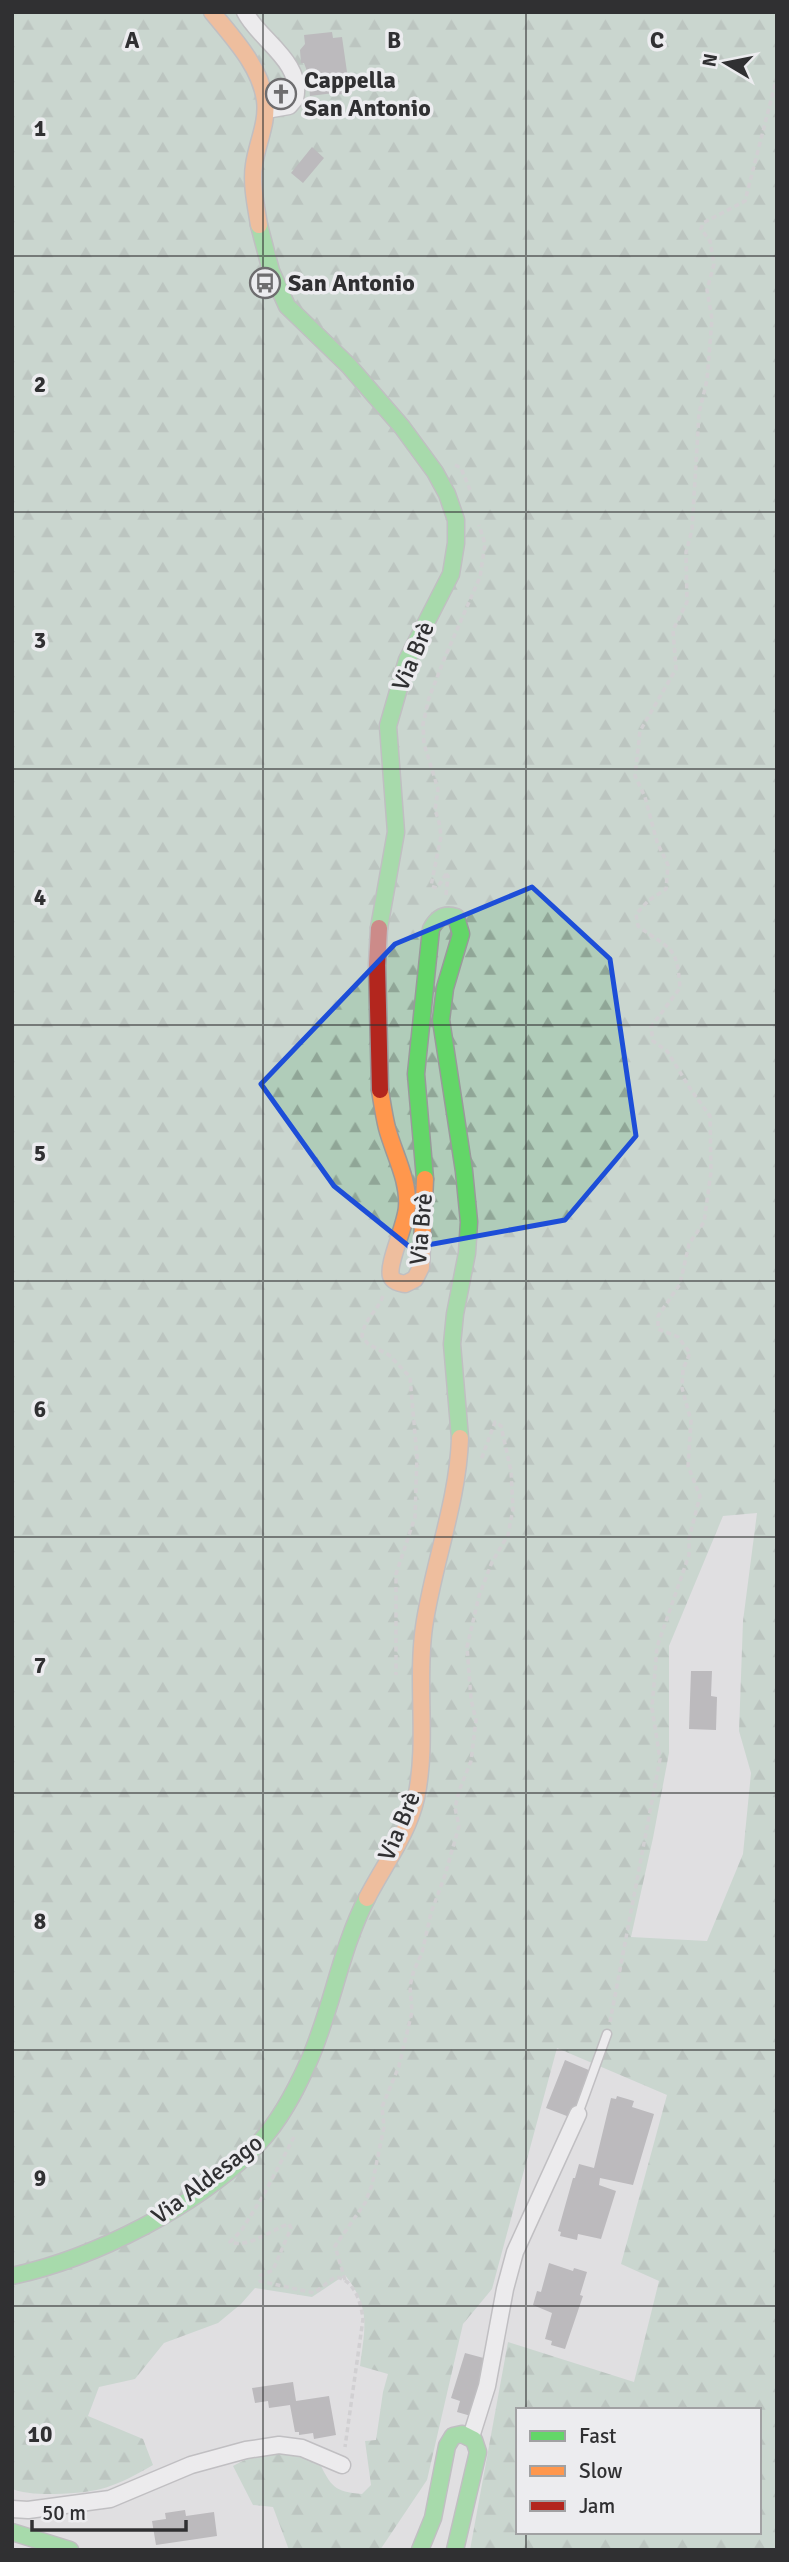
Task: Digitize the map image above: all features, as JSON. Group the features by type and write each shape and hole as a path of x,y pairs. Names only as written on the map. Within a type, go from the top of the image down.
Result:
{"street":[{"name":"Via Brè","path":"212,12 254,69 263,90 265,110 254,164 253,188 269,260 281,296 301,322 334,351 377,397 428,463 449,498 457,528 451,574 407,660 391,712 388,742 396,832 380,915 377,956 380,1091 387,1127 405,1183 407,1206 403,1231 390,1270 395,1281 405,1284 415,1279 421,1267 425,1214 425,1163 416,1095 416,1074 431,929 443,915 456,916 459,921 461,934 445,988 441,1020 469,1224 466,1267 451,1347 460,1445 428,1603 421,1654 419,1768 415,1801 403,1831 358,1917 330,2004"},
{"path":"245,12 254,27 279,52 292,74 296,88 295,99 289,106 279,110 265,110"},
{"name":"Via Aldesago","path":"12,2276 61,2264 144,2226 190,2198 250,2153 261,2143 283,2111 309,2058 330,2004"},
{"path":"471,2437 487,2386 512,2261 578,2114"},
{"path":"420,2550 433,2518 450,2441 457,2435 471,2437 477,2444 477,2456 455,2550"},
{"path":"12,2509 28,2510 110,2499 191,2465 279,2445 302,2448 342,2465"},
{"path":"15,2537 70,2550"}],"lane":[{"path":"578,2114 607,2034"}],"path":[{"path":"777,80 777,94"},
{"path":"607,2034 660,1759 652,1708 657,1647 688,1555 699,1496 688,1466 691,1421 682,1388 683,1369 690,1353 678,1337 658,1329 658,1316 680,1284 689,1244 704,1222 711,1172 710,1116 667,1051 653,1041 651,1027 680,988 678,961 670,948 638,926 636,914 648,901 666,889 668,865 657,842 645,797 635,776 640,732 676,669 673,629 687,602 686,552 692,530 699,413 707,380 712,319 707,290 714,264 710,241 701,229 703,222 745,201 777,80"},
{"path":"437,888 446,874"},
{"path":"383,1294 376,1312 368,1318 362,1336 368,1344 389,1355 410,1377 417,1457 415,1517 396,1574 396,1677"},
{"path":"342,2465 362,2327 362,2310 359,2299 345,2280 335,2246 365,2203 372,2185 384,2127 382,2107 402,2052 412,2012 411,1986 414,1970 422,1953 431,1913 459,1826 455,1808 475,1739 476,1720 471,1699 467,1647 479,1596 492,1562 508,1535 513,1509 511,1471 501,1426 495,1422 486,1451 479,1463"},
{"path":"297,2130 263,2196 241,2231 230,2242 248,2242 289,2224 291,2228 272,2270 260,2276 260,2281 314,2293 335,2277 345,2280"}],"highlighted area":[{"path":"532,887 610,959 636,1136 565,1220 411,1248 334,1186 261,1084 395,944"}],"green space":[{"path":"12,12 777,12 777,2550 470,2550 508,2342 634,2382 659,2281 621,2264 667,2095 557,2048 492,2289 463,2324 427,2480 380,2550 289,2550 273,2507 253,2505 233,2466 255,2456 285,2453 319,2462 330,2482 345,2492 362,2494 371,2485 365,2441 376,2440 388,2374 360,2366 364,2318 359,2298 345,2275 312,2297 255,2288 218,2323 164,2343 135,2379 99,2387 88,2416 143,2439 153,2465 117,2484 95,2490 28,2493 12,2489","holes":["757,1513 743,1621 739,1731 751,1773 743,1854 707,1941 631,1937 669,1753 669,1646 723,1516"]}],"building":[{"path":"332,32 333,38 342,37 350,93 310,96 308,74 304,63 301,63 300,50 305,44 304,35"},
{"name":"Cappella San Antonio","path":"287,89 287,98 276,99 275,90"},
{"path":"312,147 324,158 303,183 291,173"},
{"path":"691,1671 712,1671 711,1696 717,1697 716,1730 689,1729"},
{"path":"565,2060 591,2071 572,2118 546,2108"},
{"path":"617,2096 634,2101 632,2107 654,2114 633,2185 600,2178 599,2185 616,2191 601,2239 578,2234 577,2240 560,2236 561,2232 558,2231 573,2178 579,2164 594,2168 611,2098 616,2099"},
{"path":"549,2263 573,2271 574,2268 587,2272 580,2295 583,2296 565,2349 551,2345 552,2341 545,2339 552,2313 533,2305 537,2291 541,2292"},
{"path":"465,2353 491,2360 471,2416 457,2412 460,2401 451,2398"},
{"path":"293,2382 296,2401 329,2396 336,2435 314,2439 313,2433 299,2435 299,2432 295,2432 290,2405 269,2408 268,2401 255,2403 252,2388"},
{"path":"185,2510 186,2516 214,2512 217,2536 156,2545 152,2521 166,2519 165,2513"}],"traffic: fast":[{"path":"259,225 271,271 287,306 349,366 402,427 435,472 447,494 456,520 456,543 451,574 407,660 388,726 396,832 379,928"},
{"path":"425,1179 416,1074 431,929 441,917 452,916 456,917 461,934 445,988 441,1020 469,1222 467,1253 452,1344 460,1438"},
{"path":"12,2276 77,2256 144,2227 206,2188 258,2144 286,2106 308,2063 324,2022 350,1938 367,1898"},
{"path":"420,2550 433,2518 447,2446 453,2436 462,2434 474,2440 478,2452 455,2550"},
{"path":"12,2532 70,2550"}],"traffic: slow":[{"path":"212,12 252,64 265,100 265,117 253,172 259,225"},
{"path":"380,1090 387,1128 407,1197 406,1215 390,1270 395,1281 405,1284 415,1279 421,1267 425,1179"},
{"path":"367,1898 401,1837 416,1798 421,1756 424,1627 455,1486 460,1438"}],"traffic: jam":[{"path":"379,928 377,965 380,1090"}],"place":[{"name":"Cappella San Antonio","path":"281,94"},
{"name":"San Antonio","path":"265,283"}]}
